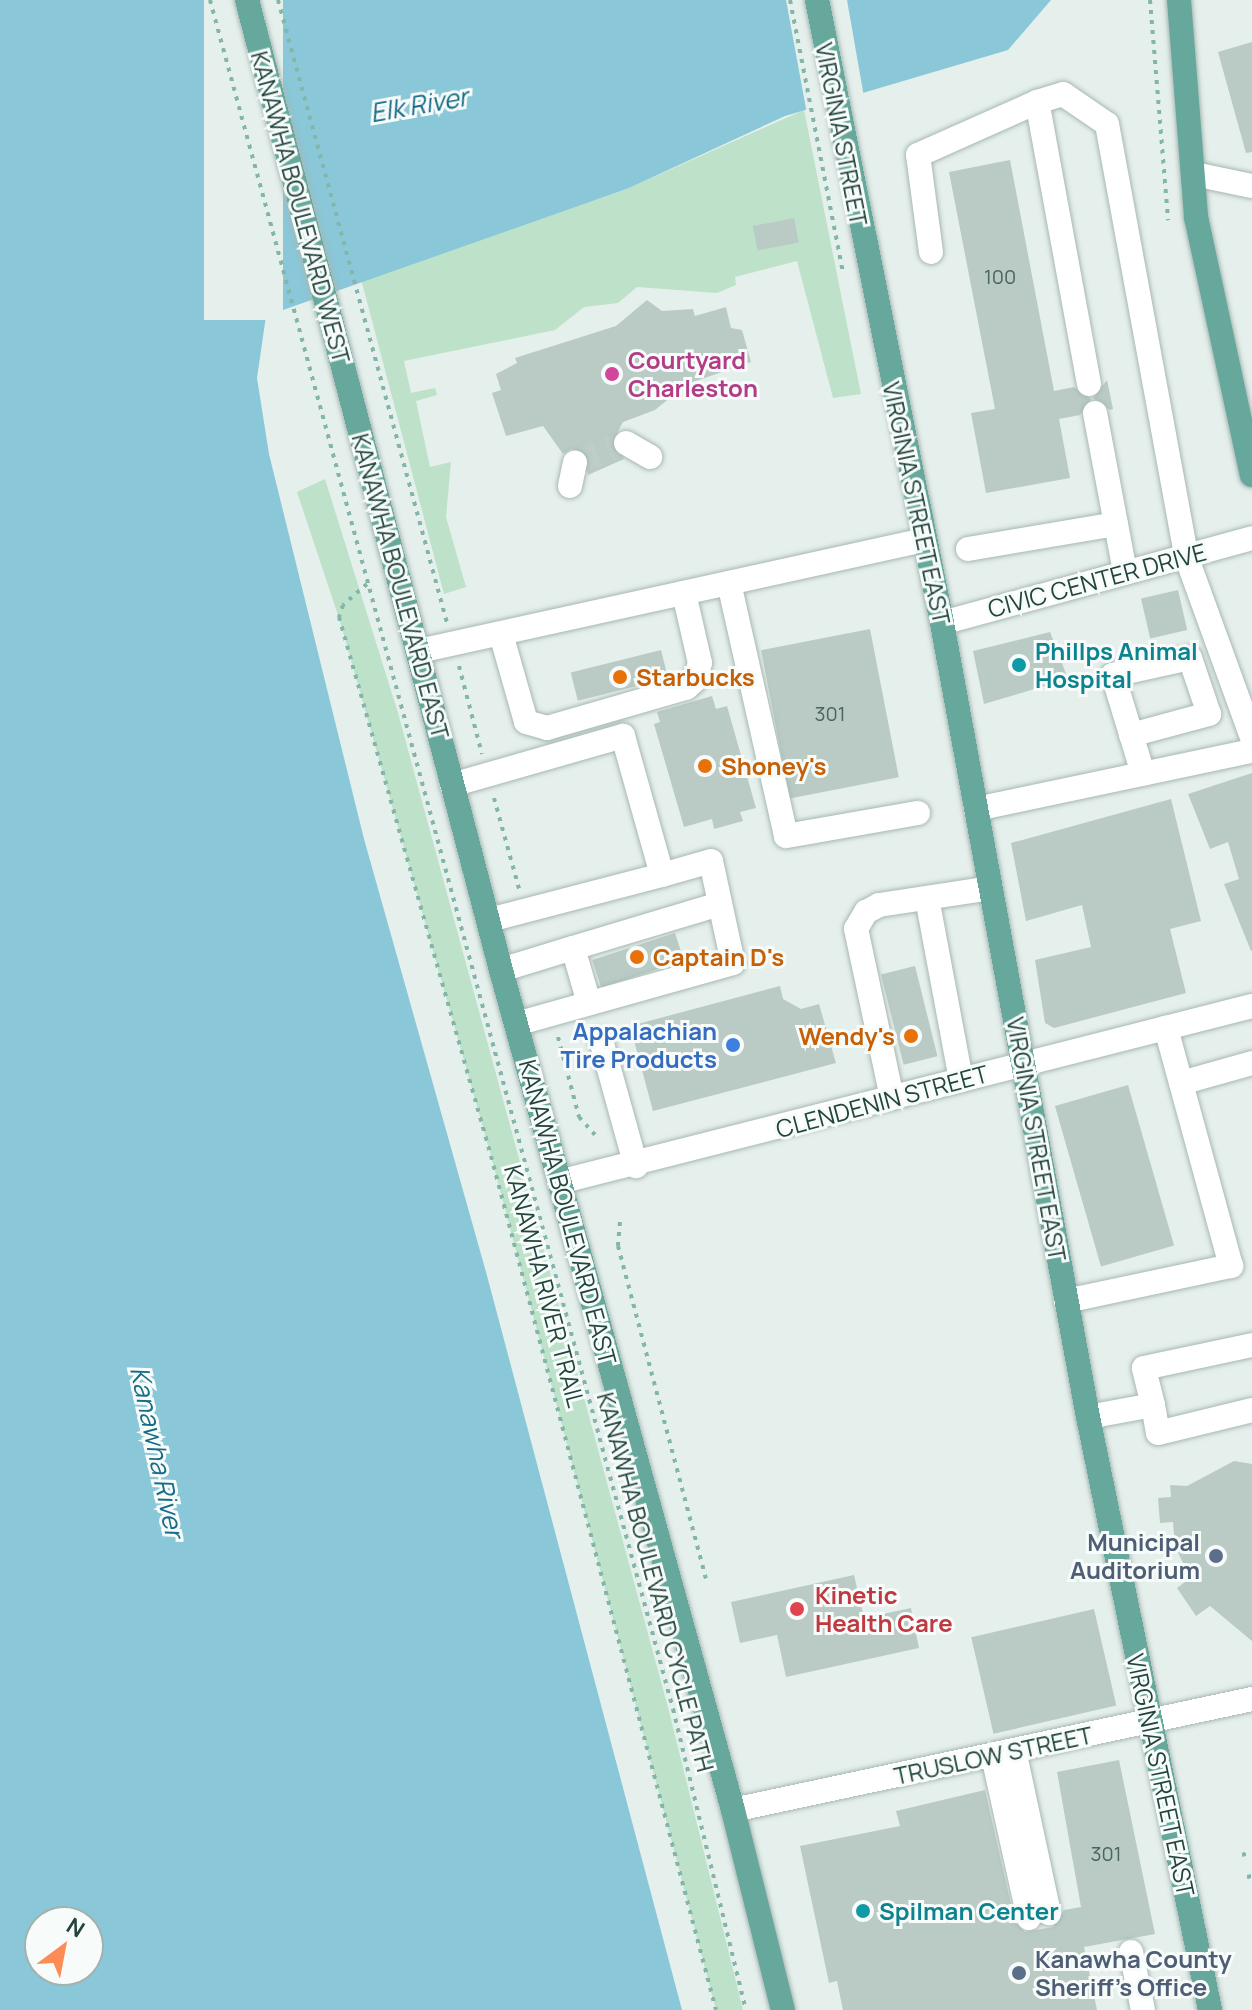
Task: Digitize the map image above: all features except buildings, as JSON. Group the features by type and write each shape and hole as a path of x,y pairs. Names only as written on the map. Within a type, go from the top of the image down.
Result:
{"main road":[{"name":"KANAWHA BOULEVARD WEST","path":"247,0 356,414"},
{"name":"VIRGINIA STREET","path":"817,0 867,268"},
{"path":"1179,0 1196,217 1252,475"},
{"name":"VIRGINIA STREET EAST","path":"867,268 942,623 1088,1417 1210,2010"},
{"name":"KANAWHA BOULEVARD EAST","path":"356,414 501,970 733,1810 783,2010"}],"street":[{"path":"931,252 918,155 1037,102 1063,94 1107,124 1186,556 1252,737"},
{"path":"1037,102 1089,384"},
{"path":"1194,174 1252,186"},
{"path":"1095,413 1125,572"},
{"path":"626,443 650,457"},
{"path":"968,549 1116,524"},
{"name":"CIVIC CENTER DRIVE","path":"942,623 1252,538"},
{"path":"419,651 924,540"},
{"path":"729,583 786,836 918,813"},
{"path":"501,634 526,722 547,728 686,688 695,680 700,663 684,593"},
{"path":"1143,774 1113,675 1190,658 1209,714"},
{"path":"1131,735 1241,706"},
{"path":"452,785 623,736 662,875"},
{"path":"976,809 1252,751"},
{"path":"489,920 711,861 733,963 516,1024"},
{"path":"892,1098 856,929 866,912 879,905 991,888"},
{"path":"927,898 961,1080"},
{"path":"501,970 720,904"},
{"path":"573,948 589,1003"},
{"name":"CLENDENIN STREET","path":"559,1182 636,1166 1252,1006"},
{"path":"1066,1301 1231,1266 1166,1028"},
{"path":"601,1040 636,1166"},
{"path":"1181,1083 1252,1063"},
{"path":"1252,1345 1144,1368 1158,1433 1252,1410"},
{"path":"1088,1417 1153,1405"},
{"name":"TRUSLOW STREET","path":"733,1810 1252,1699"},
{"path":"1004,1753 1039,1916"},
{"path":"1131,1952 1143,2010"}],"path":[{"name":"KANAWHA BOULEVARD CYCLE PATH","path":"210,0 673,1709 746,2010"},
{"path":"278,0 387,404"},
{"path":"790,0 843,273"},
{"path":"1150,0 1168,220"},
{"name":"KANAWHA RIVER TRAIL","path":"367,584 343,605 339,617 495,1170 716,2010"},
{"path":"620,1222 618,1246 706,1579"},
{"path":"1242,1855 1251,1852"}],"green space":[{"path":"804,110 861,394 833,398 797,261 735,277 736,285 717,293 637,287 618,303 584,307 555,330 404,361 411,393 435,388 437,395 416,401 430,467 451,462 446,517 466,587 444,594 361,279 629,188"},
{"path":"325,479 398,713 669,1711 743,2010 716,2010 491,1156 339,618 297,492"}],"water":[{"path":"0,0 1051,0 1008,50 785,116 629,188 266,316 257,378 269,454 364,839 486,1272 682,2010 0,2010"}],"pier":[{"path":"204,0 283,0 283,320 204,320"},
{"path":"786,0 847,0 864,97 807,114"}],"tunnel":[{"path":"575,463 626,443"}],"place":[{"name":"Courtyard Charleston","path":"612,374"},
{"name":"Phillps Animal Hospital","path":"1019,665"},
{"name":"Starbucks","path":"620,677"},
{"name":"Shoney's","path":"705,766"},
{"name":"Captain D's","path":"637,957"},
{"name":"Wendy's","path":"911,1036"},
{"name":"Appalachian Tire Products","path":"733,1045"},
{"name":"Municipal Auditorium","path":"1216,1556"},
{"name":"Kinetic Health Care","path":"797,1609"},
{"name":"Spilman Center","path":"863,1911"},
{"name":"Kanawha County Sheriff's Office","path":"1019,1973"}],"water label":[{"name":"Elk River","path":"419,105"},
{"name":"Kanawha River","path":"157,1452"}]}
